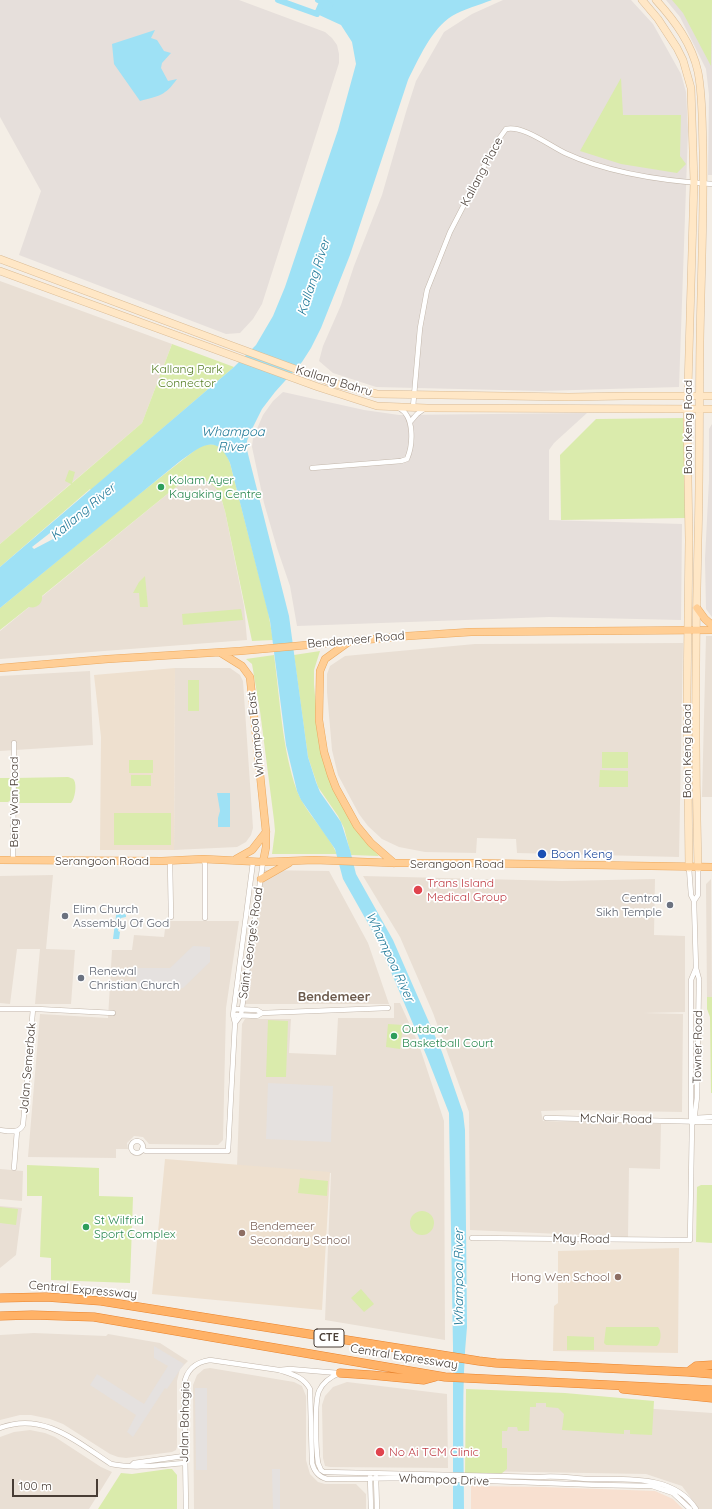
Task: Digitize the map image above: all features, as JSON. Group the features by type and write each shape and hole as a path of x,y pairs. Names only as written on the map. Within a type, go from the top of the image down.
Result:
{"highway":[{"name":"Central Expressway","path":"0,1298 46,1296 101,1301 496,1363 712,1374"},
{"name":"Central Expressway","path":"0,1316 32,1315 94,1318 441,1377 574,1382 712,1390"},
{"path":"688,1372 696,1366 712,1365"},
{"path":"340,1374 371,1375 424,1380 441,1377"},
{"path":"574,1382 645,1393 712,1398"}],"main road":[{"name":"Boon Keng Road","path":"642,0 668,32 683,60 691,88 694,182 688,396 689,868"},
{"name":"Boon Keng Road","path":"656,0 678,26 693,57 698,71 701,94 703,183 697,608 696,799 698,868"},
{"name":"Kallang Bahru","path":"0,259 336,384 377,394 414,396 569,397 712,396"},
{"name":"Kallang Bahru","path":"0,271 302,381 377,406 427,408 712,408"},
{"path":"697,608 704,620 712,625"},
{"name":"Bendemeer Road","path":"0,668 471,632 712,630"},
{"path":"350,641 325,659 320,671 320,720 324,752 336,788 357,826 375,847 394,863"},
{"name":"Whampoa East","path":"219,652 239,663 246,669 250,677 266,832 266,847 263,862"},
{"path":"234,860 252,850 266,832"},
{"name":"Serangoon Road","path":"0,860 170,861 203,859 253,862 291,862 314,860 332,862 712,868"},
{"path":"261,879 291,862"}],"street":[{"name":"Kallang Place","path":"414,407 420,328 427,290 450,232 496,143 506,129 514,128 524,131 565,153 589,163 655,178 694,182"},
{"path":"694,182 712,184"},
{"path":"312,468 402,461 407,459 410,451 411,422 404,411 396,406"},
{"path":"411,422 417,414 427,408"},
{"name":"Beng Wan Road","path":"13,860 14,743"},
{"path":"203,859 205,864 205,918"},
{"path":"170,861 171,917"},
{"name":"Saint George's Road","path":"142,1149 146,1151 228,1151 235,1024 233,1015 253,862"},
{"name":"Saint George's Road","path":"235,1024 241,1015 263,862"},
{"name":"Towner Road","path":"689,868 691,895 694,901 696,968 699,979 697,1097 692,1121"},
{"name":"Towner Road","path":"694,901 698,896 698,868"},
{"name":"Towner Road","path":"690,1240 692,1121 691,980 696,968"},
{"path":"243,998 252,1010"},
{"path":"234,1009 252,1010 262,1013 388,1008"},
{"path":"0,1009 33,1009 113,1014"},
{"name":"Jalan Semerbak","path":"14,1168 17,1131 21,1129 23,1125 33,1009"},
{"path":"233,1015 257,1016 262,1013"},
{"name":"McNair Road","path":"546,1118 712,1122"},
{"name":"McNair Road","path":"692,1121 712,1118"},
{"path":"0,1130 17,1131"},
{"name":"May Road","path":"472,1238 690,1240"},
{"name":"Jalan Bahagia","path":"186,1509 184,1463 184,1385 190,1369 203,1361 210,1360 279,1370 290,1369 340,1374"},
{"name":"Whampoa Drive","path":"279,1370 298,1376 310,1389 312,1463 316,1473 323,1478 370,1476 444,1477 599,1485 652,1486 673,1493 690,1509"},
{"name":"Whampoa Drive","path":"340,1374 326,1381 318,1395 318,1463 321,1470 324,1472 370,1476"},
{"path":"0,1428 10,1424 26,1422 46,1425 60,1431 111,1464 135,1467 184,1463"},
{"path":"131,1466 134,1463 184,1456"},
{"path":"370,1476 371,1509"},
{"path":"376,1476 377,1509"},
{"name":"Whampoa Drive","path":"468,1478 550,1476 656,1482 678,1491 690,1501 696,1509"}],"shaded area":[{"path":"0,0 239,0 325,32 332,38 337,45 339,63 262,304 253,319 240,333 226,334 19,255 41,191 0,117"},
{"path":"503,0 631,0 653,24 681,74 686,92 688,131 679,387 541,391 376,387 333,373 319,361 323,346 341,305 354,266 382,195 416,81 444,32 472,14"},
{"path":"666,0 712,0 712,175 708,175 709,95 706,69 680,17"},
{"path":"0,281 172,344 142,423 0,544"},
{"path":"283,392 364,410 399,415 587,413 554,443 549,450 549,520 682,524 681,620 549,617 297,626 290,586 264,503 252,447 253,438 263,415 273,401"},
{"path":"712,424 712,617 706,609 705,559 709,480 709,429"},
{"path":"192,477 212,484 219,492 225,511 244,606 247,640 0,659 0,631 187,478"},
{"path":"706,636 712,636 712,797 702,797"},
{"path":"683,643 679,857 517,853 516,839 477,838 476,853 425,852 399,847 382,839 368,826 359,814 338,775 332,750 327,674 330,666 345,656 475,644"},
{"path":"175,668 230,668 240,675 243,681 253,828 251,835 246,842 237,847 174,850"},
{"path":"175,668 174,850 100,850 101,737 94,675"},
{"path":"90,671 93,745 0,751 0,676"},
{"path":"260,870 329,871 368,943 389,1004 244,1004"},
{"path":"53,875 46,949 75,950 71,1004 35,1004 40,949 17,949 10,1004 0,1003 0,876"},
{"path":"363,876 562,881 655,879 654,935 685,936 685,1012 643,1013 683,1014 682,1112 573,1110 541,1111 543,1121 661,1124 660,1169 629,1168 628,1237 470,1230 469,1112 433,1013 400,937"},
{"path":"711,879 712,997 707,997 706,884"},
{"path":"166,921 239,921 226,1008 223,1140 218,1145 149,1144 143,1137 134,1136 127,1143 128,1149 116,1149 116,1158 28,1157 40,1014 108,1018 112,950 132,950 134,935 164,937"},
{"path":"193,946 210,947 210,962 183,988 168,990 136,989 136,968 170,968"},
{"path":"394,1003 400,1003 419,1045 444,1121 445,1340 325,1320 331,1173 237,1167 242,1024 245,1019 291,1019 289,1053 336,1055 338,1018 394,1018"},
{"path":"268,1083 333,1086 331,1142 266,1139"},
{"name":"Bendemeer Secondary School","path":"165,1159 330,1172 322,1310 152,1294"},
{"path":"0,1169 23,1171 22,1201 0,1199"},
{"path":"0,1206 22,1208 16,1255 0,1268"},
{"name":"Hong Wen School","path":"679,1248 678,1353 553,1351 554,1306 558,1303 558,1251"},
{"path":"34,1333 106,1336 108,1334 160,1343 188,1361 180,1369 177,1381 176,1450 172,1452 126,1458 118,1457 110,1454 63,1424 50,1419 31,1415 20,1415 0,1420 0,1335"},
{"path":"154,1346 184,1364 167,1389 165,1388 133,1437 127,1432 136,1415 90,1385 97,1374 144,1404 168,1366 154,1358"},
{"path":"210,1368 294,1382 302,1386 306,1396 306,1460 310,1474 318,1482 325,1484 356,1484 366,1494 366,1509 194,1509 193,1385 197,1375 204,1369"},
{"path":"347,1382 447,1394 448,1468 325,1466 323,1458 322,1405 325,1396 333,1387"},
{"path":"195,1388 207,1388 207,1470 196,1470"},
{"path":"470,1396 712,1413 712,1509 699,1509 682,1486 646,1474 471,1471"},
{"path":"30,1430 55,1437 101,1467 112,1472 89,1509 0,1509 0,1437 14,1432"},
{"path":"272,1469 280,1469 280,1509 273,1509"},
{"path":"471,1486 655,1491 673,1499 683,1509 471,1509"}],"green space":[{"path":"672,0 712,0 711,66 683,13"},
{"path":"621,78 623,115 681,115 680,156 686,164 677,173 621,164 580,151"},
{"name":"Kallang Park Connector","path":"172,344 234,367 93,488 114,514 199,447 210,444 219,446 228,457 230,463 268,611 273,640 252,641 221,497 219,492 209,482 202,479 193,478 187,478 42,596 40,604 34,607 29,607 0,630 0,608 112,516 90,489 0,567 0,544 71,484 65,481 69,470 75,472 72,483 142,423"},
{"path":"684,418 686,518 561,520 560,455 596,419"},
{"path":"145,576 148,607 140,607 139,593 133,593 139,582"},
{"path":"241,609 243,620 183,625 182,614"},
{"path":"320,651 314,670 314,684 317,718 327,769 370,846 379,856 351,855 344,828 338,816 318,787 308,757 294,655"},
{"path":"274,655 282,724 288,758 297,791 337,854 272,854 275,831 260,711 252,664 246,659"},
{"path":"188,680 199,680 199,711 188,711"},
{"path":"602,752 628,752 628,768 602,768"},
{"path":"129,760 153,760 153,773 129,773"},
{"path":"600,770 628,771 628,787 599,787"},
{"path":"131,775 151,775 151,786 131,786"},
{"path":"68,777 74,779 75,782 74,795 71,803 16,803 16,778"},
{"path":"0,778 10,778 13,782 12,799 8,802 0,802"},
{"path":"114,813 171,813 171,845 114,845"},
{"path":"707,997 712,997 712,1093 710,1017 707,1009"},
{"path":"268,1020 288,1021 286,1077 266,1077"},
{"name":"Outdoor Basketball Court","path":"388,1024 403,1025 400,1049 386,1047"},
{"name":"St Wilfrid Sport Complex","path":"27,1165 99,1168 99,1196 133,1197 130,1283 51,1280 51,1258 40,1257 42,1196 27,1196"},
{"path":"300,1178 328,1181 327,1196 298,1193"},
{"path":"701,1185 712,1185 712,1243 696,1242 697,1187"},
{"path":"0,1207 18,1209 16,1225 0,1223"},
{"path":"422,1211 430,1215 434,1223 430,1231 422,1235 414,1231 410,1223 414,1215"},
{"path":"361,1289 374,1304 364,1312 351,1298"},
{"path":"606,1327 658,1327 660,1331 660,1339 657,1346 606,1345 604,1343"},
{"path":"567,1336 594,1337 594,1350 567,1350"},
{"path":"466,1389 565,1393 654,1401 652,1435 630,1434 630,1430 624,1430 624,1434 562,1430 564,1414 558,1408 546,1407 546,1403 536,1403 536,1407 530,1407 529,1431 518,1431 517,1427 508,1427 507,1431 502,1431 502,1448 507,1448 507,1469 501,1474 465,1474"},
{"path":"172,1469 177,1475 177,1509 98,1509 121,1473 132,1474"}],"water":[{"path":"323,0 492,0 461,11 445,21 432,36 421,54 408,80 350,255 321,328 302,362 262,409 247,441 247,450 289,616 308,757 316,782 320,792 341,822 356,874 393,940 442,1052 463,1113 465,1130 467,1327 463,1395 464,1509 453,1509 453,1347 449,1113 378,941 343,879 335,849 301,800 297,791 286,745 270,621 230,463 225,453 219,447 213,445 207,445 194,451 0,608 0,567 234,367 256,345 273,316 285,287 338,130 356,64 352,42 341,25 317,14"},
{"path":"155,30 151,38 157,40 164,51 171,53 162,63 161,68 168,81 177,79 165,92 152,98 140,101 114,64 112,44"},
{"path":"217,793 230,793 230,827 218,827 220,811"},
{"path":"117,908 123,909 122,912 126,915 126,917 121,918 118,931 120,932 119,939 113,939"}],"pier":[{"path":"59,526 61,529 55,538 34,549 32,547"}],"waterway":[{"path":"278,0 317,14 323,0"},
{"path":"318,0 330,5"}],"place":[{"name":"Kolam Ayer Kayaking Centre","path":"161,487"},
{"name":"Boon Keng","path":"542,854"},
{"name":"Trans Island Medical Group","path":"418,890"},
{"name":"Central Sikh Temple","path":"670,905"},
{"name":"Elim Church Assembly Of God","path":"65,916"},
{"name":"Renewal Christian Church","path":"81,978"},
{"name":"Outdoor Basketball Court","path":"394,1036"},
{"name":"St Wilfrid Sport Complex","path":"86,1227"},
{"name":"Bendemeer Secondary School","path":"242,1233"},
{"name":"Hong Wen School","path":"618,1277"},
{"name":"No Ai TCM Clinic","path":"380,1452"}],"district":[{"name":"Bendemeer","path":"334,997"}],"water label":[{"name":"Kallang River","path":"314,277"},
{"name":"Whampoa River","path":"233,440"},
{"name":"Kallang River","path":"83,512"},
{"name":"Whampoa River","path":"390,957"},
{"name":"Whampoa River","path":"459,1278"}]}
